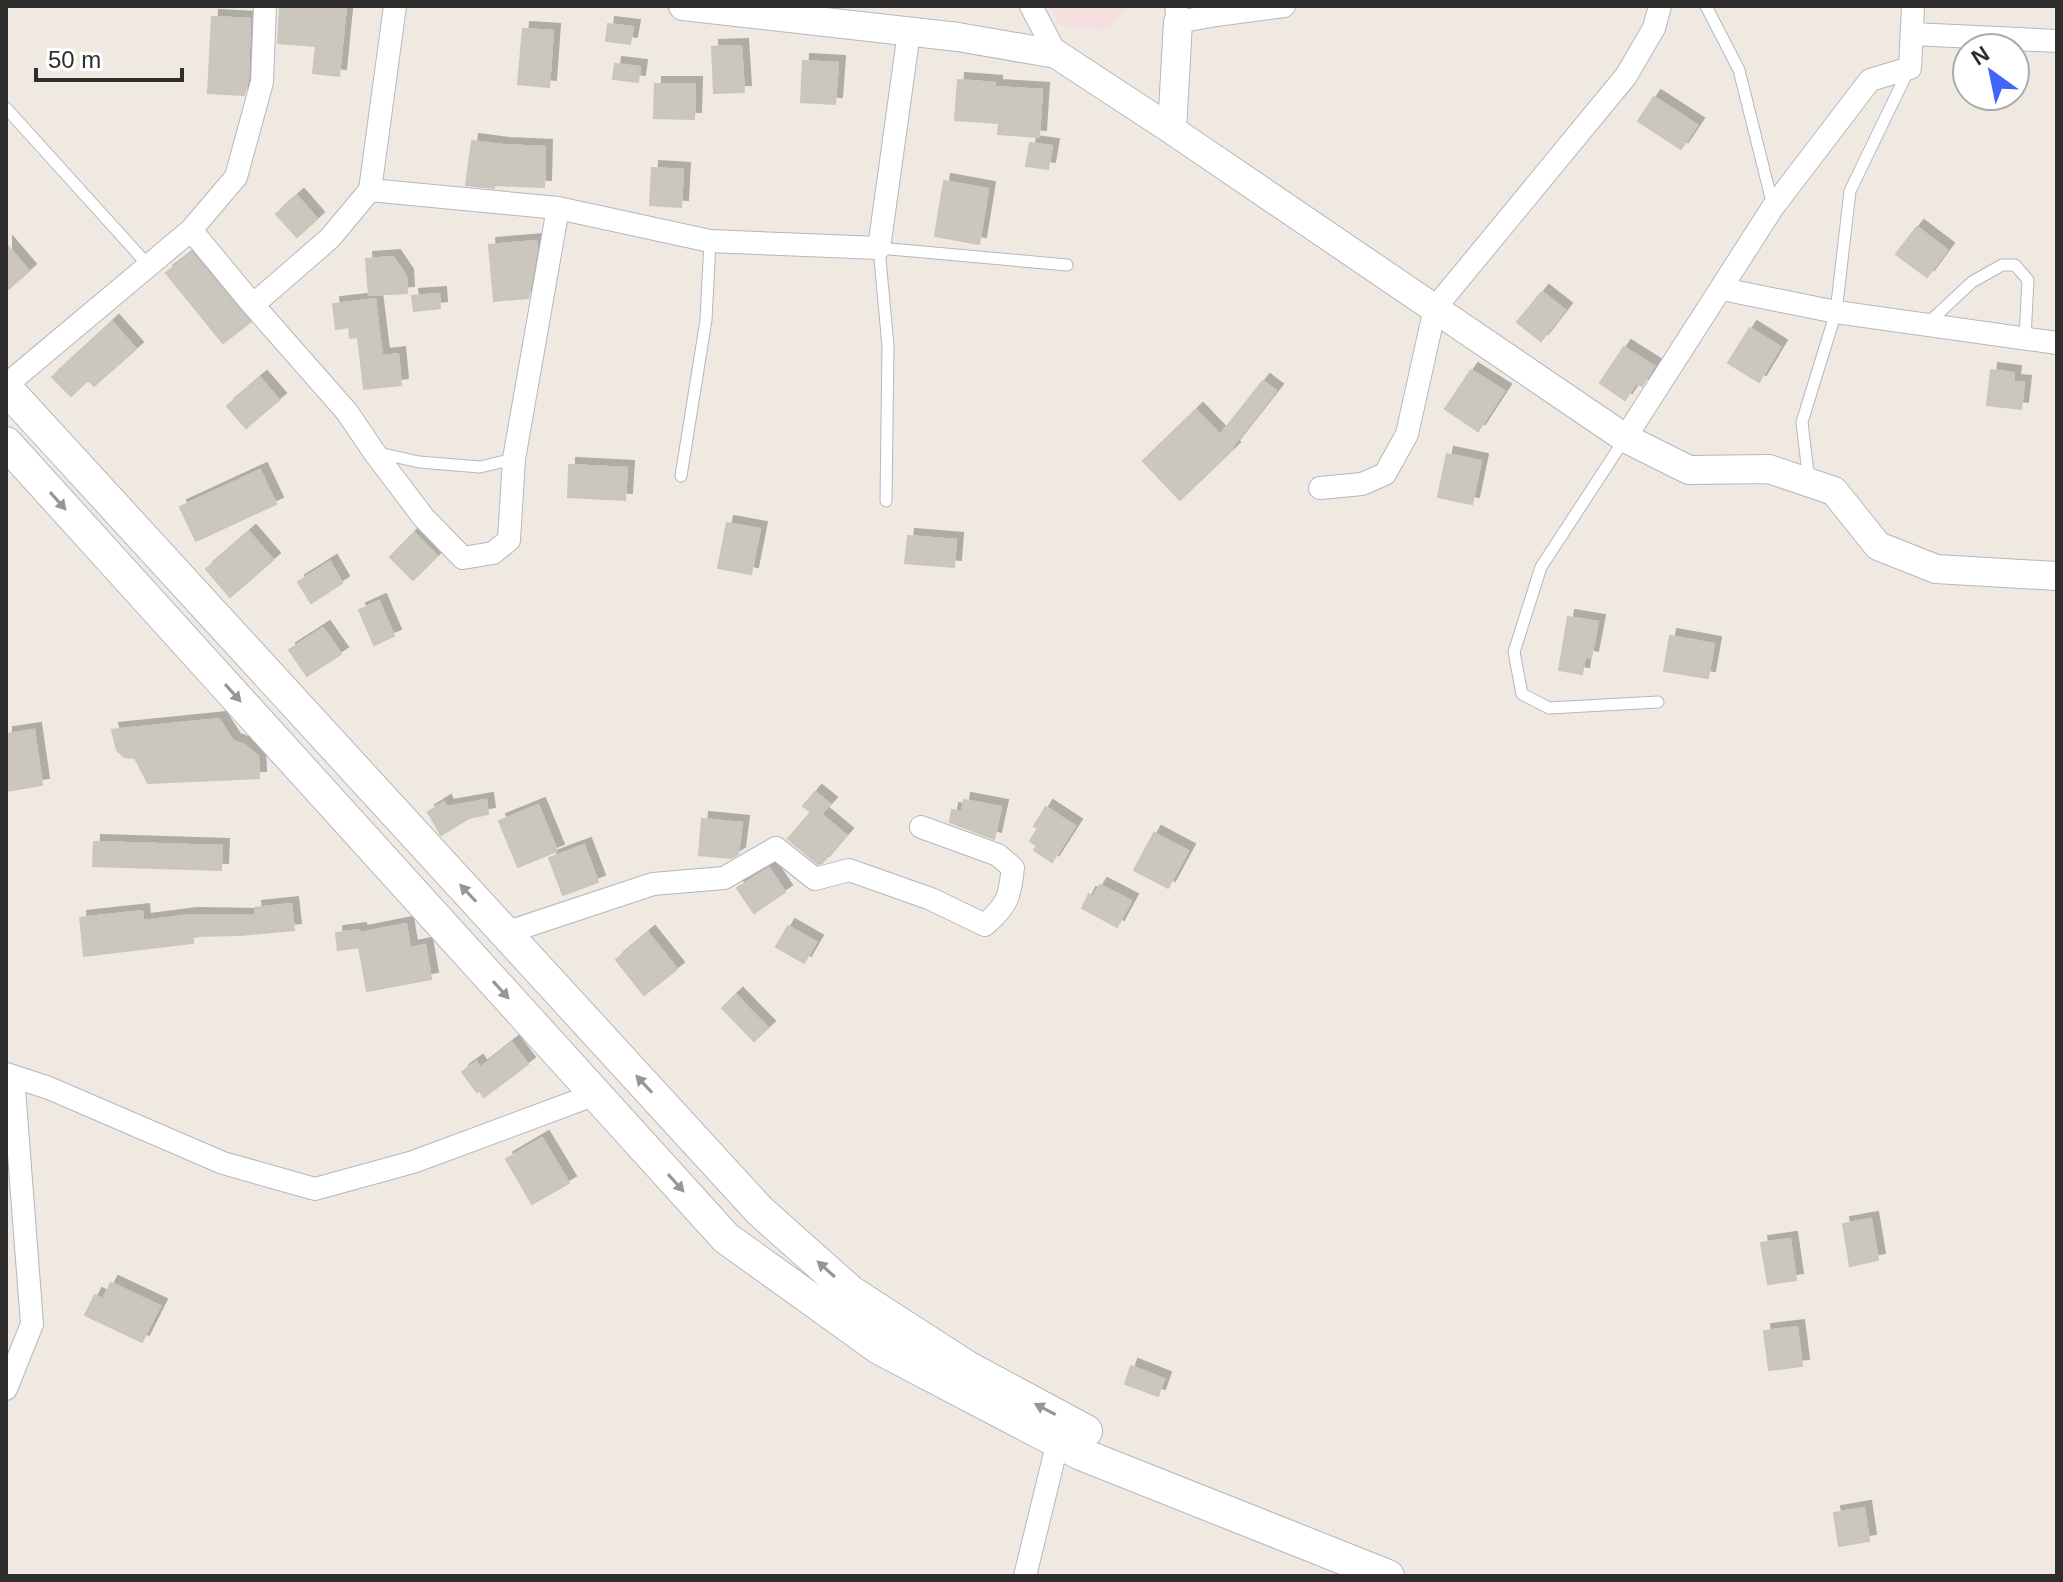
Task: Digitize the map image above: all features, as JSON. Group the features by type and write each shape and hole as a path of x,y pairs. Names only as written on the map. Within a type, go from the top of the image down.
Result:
{"main road":[{"path":"6,387 760,1211 851,1292 967,1367 1261,1525"},
{"path":"6,443 726,1238 879,1348 1081,1454 1388,1576"}],"street":[{"path":"6,387 191,230 236,177 262,82 265,6"},
{"path":"253,305 330,238 370,190 395,6"},
{"path":"683,6 826,14 909,32 1056,54 1625,438 1689,470 1769,469 1834,491 1878,546 1936,569 2057,576"},
{"path":"1031,6 1056,54"},
{"path":"1172,130 1177,14 1216,15 1284,6"},
{"path":"1320,488 1362,484 1385,474 1407,434 1435,308 1626,76 1654,28 1660,6"},
{"path":"1625,438 1773,207 1870,80 1910,68 1913,6"},
{"path":"370,190 558,208 710,241 879,248 909,32"},
{"path":"1913,34 2057,41"},
{"path":"191,230 347,412 424,518 463,558 493,553 509,540 514,459 558,208"},
{"path":"1722,289 1836,312 2057,343"},
{"path":"505,933 653,884 724,878 776,848 815,879 849,870 931,899 985,925 1009,897 1013,868 998,855 921,827"},
{"path":"6,1389 32,1324 9,1075 49,1088 223,1163 315,1189 413,1162 596,1094"},
{"path":"1025,1576 1058,1441"}],"lane":[{"path":"1706,6 1739,70 1773,207"},
{"path":"1809,483 1802,422 1836,312 1850,191 1910,68"},
{"path":"6,108 148,265"},
{"path":"681,476 706,320 710,241"},
{"path":"886,501 888,346 879,248 1067,265"},
{"path":"1927,325 1972,282 2002,265 2015,265 2028,280 2025,338"},
{"path":"1625,438 1541,567 1514,652 1522,694 1549,708 1658,702"},
{"path":"374,452 419,462 480,467 514,459"}],"shaded area":[{"path":"1050,6 1131,6 1107,31 1060,25"}],"building":[{"path":"280,6 346,6 339,76 313,73 316,46 278,43"},
{"path":"212,17 250,19 248,80 244,95 208,93"},
{"path":"608,24 633,27 630,44 606,41"},
{"path":"523,29 553,31 549,87 518,84"},
{"path":"741,46 744,92 714,93 712,47"},
{"path":"803,61 838,63 835,104 801,102"},
{"path":"615,64 640,67 638,82 613,79"},
{"path":"958,80 995,83 995,87 1042,90 1039,137 998,134 999,123 955,120"},
{"path":"655,84 695,84 694,119 654,118"},
{"path":"1654,97 1697,125 1681,149 1638,121"},
{"path":"472,141 545,147 544,187 466,185"},
{"path":"1030,143 1052,146 1048,169 1026,166"},
{"path":"652,168 683,170 681,207 650,205"},
{"path":"944,181 988,189 979,244 935,236"},
{"path":"297,196 317,219 297,237 276,214"},
{"path":"1917,227 1947,250 1927,277 1896,254"},
{"path":"536,241 528,298 494,301 489,245"},
{"path":"6,244 29,271 6,291"},
{"path":"192,253 250,322 223,343 166,273"},
{"path":"393,257 406,276 407,293 369,295 366,259"},
{"path":"1542,292 1565,310 1541,341 1517,322"},
{"path":"439,294 440,308 414,311 412,296"},
{"path":"375,299 382,356 398,354 401,385 364,389 358,337 350,338 349,327 336,329 333,304"},
{"path":"112,322 136,349 94,386 88,380 71,396 52,377"},
{"path":"1750,328 1780,347 1759,382 1728,363"},
{"path":"1624,347 1654,366 1642,386 1636,383 1625,400 1600,383"},
{"path":"1471,370 1504,391 1478,431 1445,409"},
{"path":"1991,370 2014,373 2013,382 2024,383 2021,409 1987,405"},
{"path":"260,378 279,400 246,428 227,406"},
{"path":"1263,381 1276,391 1233,449 1180,500 1143,461 1196,410 1220,435"},
{"path":"1447,454 1481,461 1472,504 1438,497"},
{"path":"569,465 627,468 625,500 568,497"},
{"path":"260,470 276,504 196,541 180,507"},
{"path":"727,523 760,529 751,574 718,568"},
{"path":"249,532 273,560 230,597 206,569"},
{"path":"414,533 437,556 413,580 390,557"},
{"path":"908,536 956,540 954,567 905,563"},
{"path":"330,562 342,583 311,603 298,582"},
{"path":"379,601 394,636 374,645 359,610"},
{"path":"1568,617 1598,622 1591,658 1585,656 1582,674 1559,670"},
{"path":"323,628 341,654 307,676 289,650"},
{"path":"1670,636 1714,644 1708,678 1664,671"},
{"path":"219,719 233,741 258,756 259,778 148,783 135,758 124,757 117,750 112,730"},
{"path":"34,730 42,785 6,791 6,734"},
{"path":"815,792 830,804 821,814 846,835 818,864 788,839 811,812 803,806"},
{"path":"486,800 488,814 469,818 441,835 428,812 444,802 446,807"},
{"path":"964,800 1001,807 994,839 950,822 952,810 962,812"},
{"path":"538,805 557,851 518,867 499,821"},
{"path":"1046,807 1075,826 1052,862 1034,850 1037,846 1030,841 1038,828 1034,826"},
{"path":"702,819 742,823 738,854 731,858 699,855"},
{"path":"1154,833 1188,851 1168,888 1134,870"},
{"path":"94,842 222,846 221,870 93,866"},
{"path":"584,845 598,882 563,895 549,858"},
{"path":"769,868 785,892 754,913 737,888"},
{"path":"1100,885 1131,901 1117,927 1082,908 1089,894 1093,897"},
{"path":"291,904 294,930 192,936 193,943 84,956 80,918 142,911 143,921 190,915 256,916 255,908"},
{"path":"406,924 410,948 425,945 431,979 367,991 359,947 338,950 336,933 359,930 360,933"},
{"path":"788,926 816,942 804,963 776,947"},
{"path":"648,933 677,969 644,995 616,960"},
{"path":"736,995 768,1028 754,1041 722,1008"},
{"path":"512,1043 528,1064 484,1097 462,1072 476,1062 480,1068"},
{"path":"542,1138 569,1183 532,1204 506,1159"},
{"path":"1871,1219 1878,1260 1850,1266 1843,1224"},
{"path":"1790,1239 1796,1280 1768,1284 1761,1243"},
{"path":"111,1283 160,1306 142,1342 85,1315 95,1295 103,1299"},
{"path":"1797,1327 1802,1366 1769,1370 1764,1331"},
{"path":"1131,1366 1164,1379 1158,1396 1125,1384"},
{"path":"1864,1508 1869,1541 1839,1546 1834,1513"}]}
